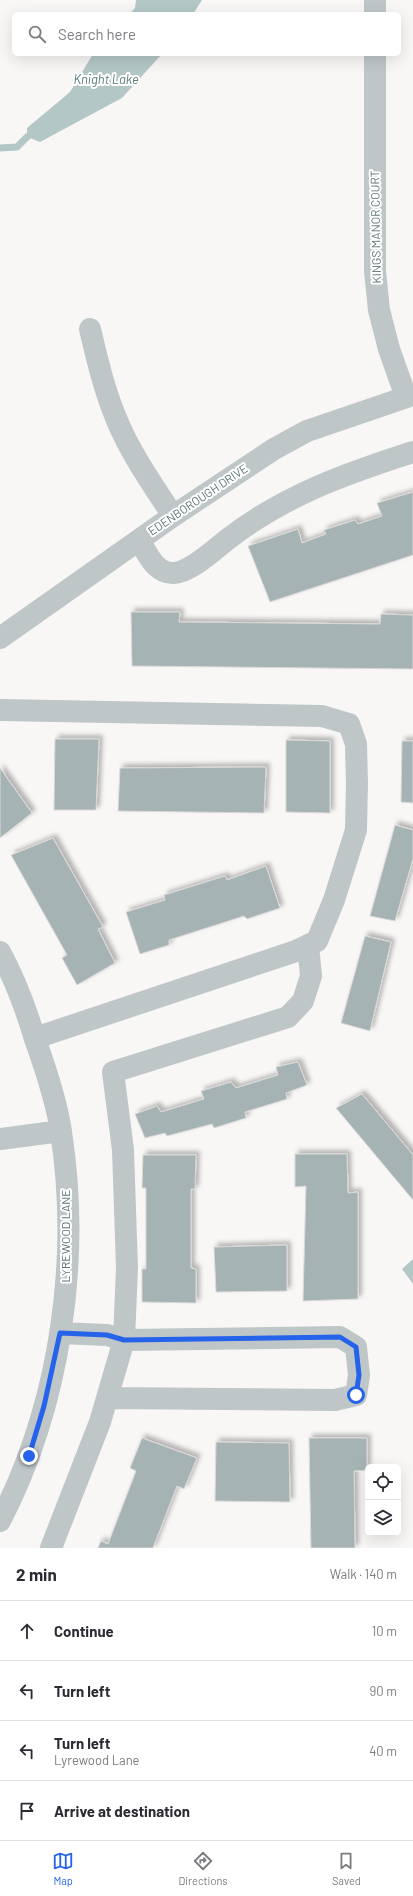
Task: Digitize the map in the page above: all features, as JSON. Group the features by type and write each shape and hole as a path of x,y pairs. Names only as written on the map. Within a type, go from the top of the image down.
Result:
{"street":[{"path":"375,0 375,12"},
{"name":"KINGS MANOR COURT","path":"375,56 375,271 379,310 389,349 409,396"},
{"path":"90,329 102,379 116,419 134,455 173,516"},
{"name":"EDENBOROUGH DRIVE","path":"0,638 246,466 307,431 409,396"},
{"path":"139,540 159,569 166,572 181,572 206,557 241,529 287,500 334,479 413,452"},
{"path":"0,710 322,716 349,724 356,744 356,830 334,900 317,941 296,951 35,1038"},
{"path":"50,1548 100,1422 124,1340 127,1268 123,1150 113,1072 288,1017 303,1001 311,976 308,945"},
{"name":"LYREWOOD LANE","path":"0,952 24,1005 35,1038 61,1131 68,1210 68,1260 60,1333 44,1406 29,1456 0,1521"},
{"path":"0,1139 61,1131"},
{"path":"60,1333 107,1335 124,1340 340,1337 356,1347 359,1375 356,1395 335,1400 107,1398"}],"water":[{"path":"136,0 202,0 194,12 131,12 135,8"},
{"name":"Knight Lake","path":"92,56 160,56 122,98 40,142 27,137 27,128 70,92"},
{"path":"413,1259 413,1284 402,1269"}],"building":[{"path":"413,492 413,555 270,602 248,546 298,529 302,543 326,534 324,530 355,520 358,524 382,516 377,503"},
{"path":"131,612 180,612 179,622 380,624 381,614 413,615 413,669 132,666"},
{"path":"55,739 99,739 96,810 54,810"},
{"path":"286,740 330,741 330,813 286,812"},
{"path":"402,741 413,741 413,803 401,802"},
{"path":"266,767 264,813 118,811 120,768"},
{"path":"0,768 32,813 0,838"},
{"path":"395,825 413,830 413,859 395,921 370,916"},
{"path":"53,838 103,927 98,929 115,963 77,985 62,958 67,955 11,855"},
{"path":"266,866 280,908 247,919 244,916 169,940 169,945 140,954 126,912 165,900 164,895 225,876 227,880"},
{"path":"365,936 391,942 370,1031 341,1023"},
{"path":"298,1062 307,1085 286,1093 287,1099 245,1112 246,1118 214,1128 212,1124 167,1136 165,1133 145,1138 135,1114 157,1106 161,1112 204,1099 201,1091 231,1082 236,1088 278,1075 276,1067"},
{"path":"362,1094 413,1155 413,1200 336,1108"},
{"path":"295,1154 347,1154 348,1193 358,1192 358,1299 303,1301 306,1186 295,1187"},
{"path":"143,1155 196,1155 195,1189 191,1189 191,1268 196,1269 196,1303 142,1302 142,1269 146,1269 146,1188 142,1188"},
{"path":"287,1245 287,1291 216,1292 214,1247"},
{"path":"142,1438 197,1458 184,1489 177,1486 153,1548 98,1548 101,1541 108,1544 136,1471 130,1468"},
{"path":"309,1438 367,1438 367,1464 365,1464 365,1470 354,1471 355,1548 311,1548"},
{"path":"216,1442 289,1443 290,1502 215,1501"}],"waterway":[{"path":"0,148 17,147 27,137"}],"route":[{"path":"29,1456 44,1406 60,1333 107,1335 124,1340 340,1337 356,1347 359,1375 356,1395"}]}
